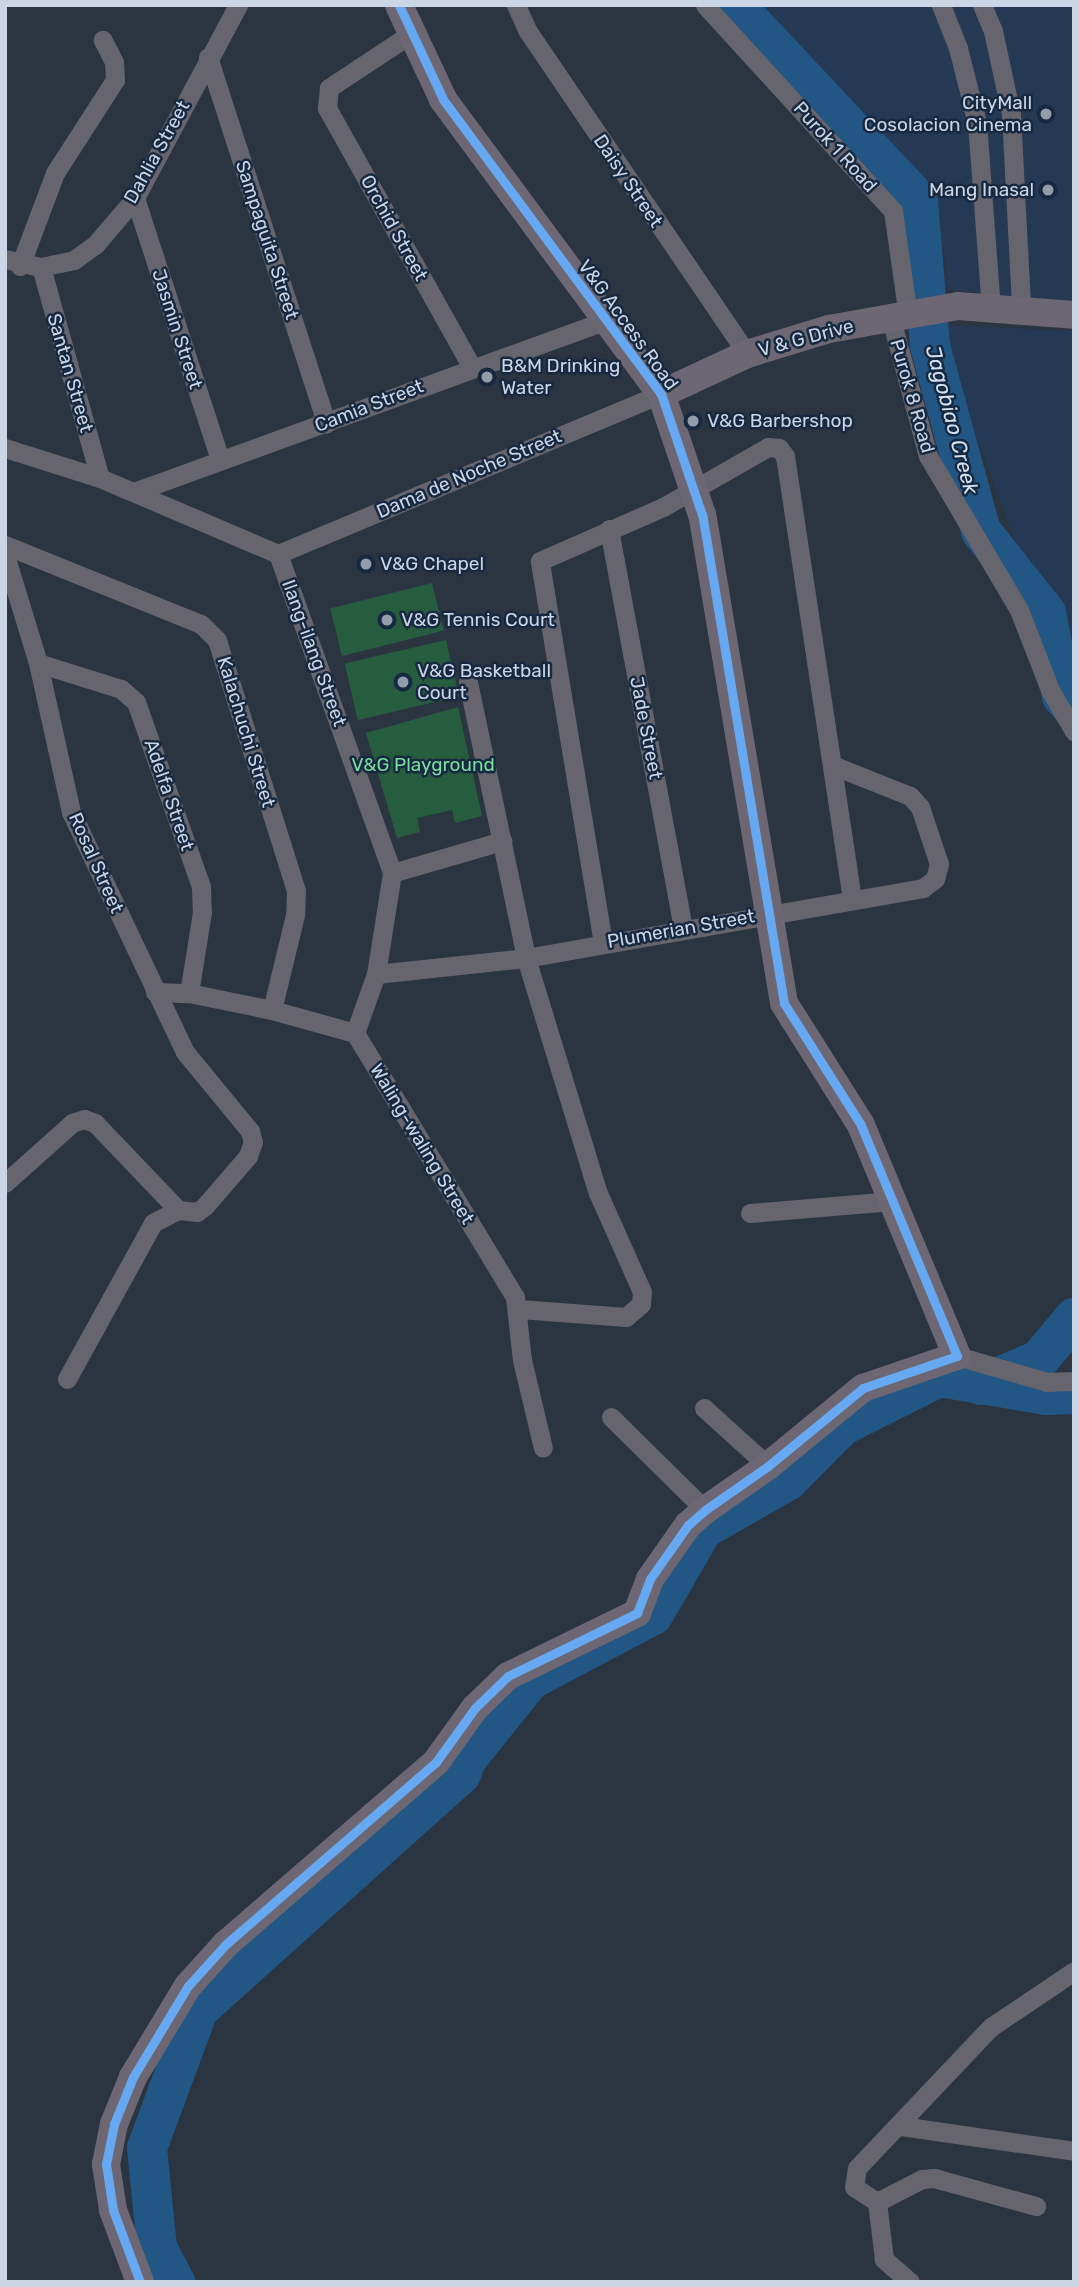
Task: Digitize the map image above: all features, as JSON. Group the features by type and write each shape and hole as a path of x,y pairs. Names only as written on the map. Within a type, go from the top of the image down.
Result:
{"street":[{"name":"Dahlia Street","path":"13,263 41,267 74,260 95,246 135,198 208,57 239,5"},
{"name":"V&G Access Road","path":"399,5 443,99 604,321 661,394 695,485 743,746 765,913 784,1003 861,1125 892,1201 969,1360"},
{"name":"Daisy Street","path":"516,5 535,41 747,354"},
{"name":"Purok 1 Road","path":"705,5 893,211 924,313"},
{"path":"942,5 958,48 977,123 990,299"},
{"path":"982,5 993,31 1011,114 1020,299"},
{"name":"Orchid Street","path":"412,33 330,88 327,108 471,366"},
{"path":"13,263 55,173 115,80 114,62 103,40"},
{"name":"Sampaguita Street","path":"208,57 326,423"},
{"name":"Jasmin Street","path":"135,198 220,460"},
{"name":"Santan Street","path":"41,267 100,478"},
{"name":"V & G Drive","path":"661,394 747,354 829,329 990,299 1074,297"},
{"name":"V & G Drive","path":"1020,299 1074,315"},
{"name":"Purok 8 Road","path":"924,313 928,456 1019,611 1050,690 1074,731"},
{"name":"Camia Street","path":"134,492 326,423 471,366 604,321"},
{"name":"Dama de Noche Street","path":"278,554 661,394"},
{"path":"603,943 540,569 546,554 663,507 695,485 768,447 779,448 785,456 852,899"},
{"name":"Ilang-ilang Street","path":"5,448 100,478 278,554 392,873 376,974 355,1034"},
{"name":"Jade Street","path":"609,529 684,927"},
{"name":"Kalachuchi Street","path":"5,545 201,624 217,640 296,890 295,915 272,1010"},
{"name":"Rosal Street","path":"5,555 38,663 71,812 185,1052 250,1130 253,1142 248,1156 205,1206 197,1212 178,1210"},
{"name":"Adelfa Street","path":"38,663 121,689 136,702 201,887 202,912 188,993"},
{"path":"468,682 526,958 598,1193 642,1292 641,1304 626,1317 519,1310"},
{"name":"Plumerian Street","path":"376,974 526,958 684,927 923,888 935,879 939,864 920,807 910,796 832,765"},
{"path":"392,873 502,841"},
{"path":"155,992 188,993 272,1010 355,1034"},
{"name":"Waling-waling Street","path":"355,1034 515,1297 519,1310 522,1360 543,1448"},
{"path":"5,1183 72,1123 84,1119 95,1123 178,1210 153,1223 134,1251 67,1378"},
{"path":"750,1213 892,1201"},
{"path":"140,2282 113,2210 106,2164 114,2124 133,2077 187,1986 226,1944 436,1762 475,1708 508,1676 637,1613 650,1579 688,1525 768,1466 863,1388 969,1360 1047,1382 1074,1381"},
{"path":"704,1408 768,1466"},
{"path":"611,1417 705,1510"},
{"path":"910,2282 884,2259 877,2202 854,2187 852,2179 991,2027 1074,1971"},
{"path":"901,2126 1074,2151"},
{"path":"877,2202 922,2179 934,2178 1036,2206"}],"shaded area":[{"path":"756,5 1074,5 1074,302 948,290 937,191"},
{"path":"935,325 1074,331 1074,683 1061,665"}],"green space":[{"name":"V&G Tennis Court","path":"432,583 444,631 342,656 330,608"},
{"name":"V&G Basketball Court","path":"446,640 459,697 358,720 345,663"},
{"name":"V&G Playground","path":"458,707 482,816 455,823 452,810 417,818 420,832 397,838 366,733"}],"waterway":[{"name":"Jagobiao Creek","path":"735,5 918,200 930,346 981,531 1046,613 1062,696 1074,710"},
{"name":"Jagobiao Creek","path":"980,1385 1039,1360 1074,1318"},
{"path":"175,2282 157,2248 147,2148 198,2010 461,1774 466,1760 530,1680 653,1615 703,1529 787,1481 842,1426 939,1377 1046,1395 1074,1394"}],"cycle path":[{"path":"140,2282 113,2210 106,2164 114,2124 133,2077 188,1986 226,1944 436,1762 475,1708 508,1676 637,1613 650,1579 688,1525 705,1510 768,1466 863,1388 957,1356 861,1125 784,1003 702,515 661,394 443,99 399,5"}],"place":[{"name":"CityMall Cosolacion Cinema","path":"1046,114"},
{"name":"Mang Inasal","path":"1048,190"},
{"name":"B&M Drinking Water","path":"487,377"},
{"name":"V&G Barbershop","path":"693,421"},
{"name":"V&G Chapel","path":"366,564"},
{"name":"V&G Tennis Court","path":"387,620"},
{"name":"V&G Basketball Court","path":"403,682"}]}
